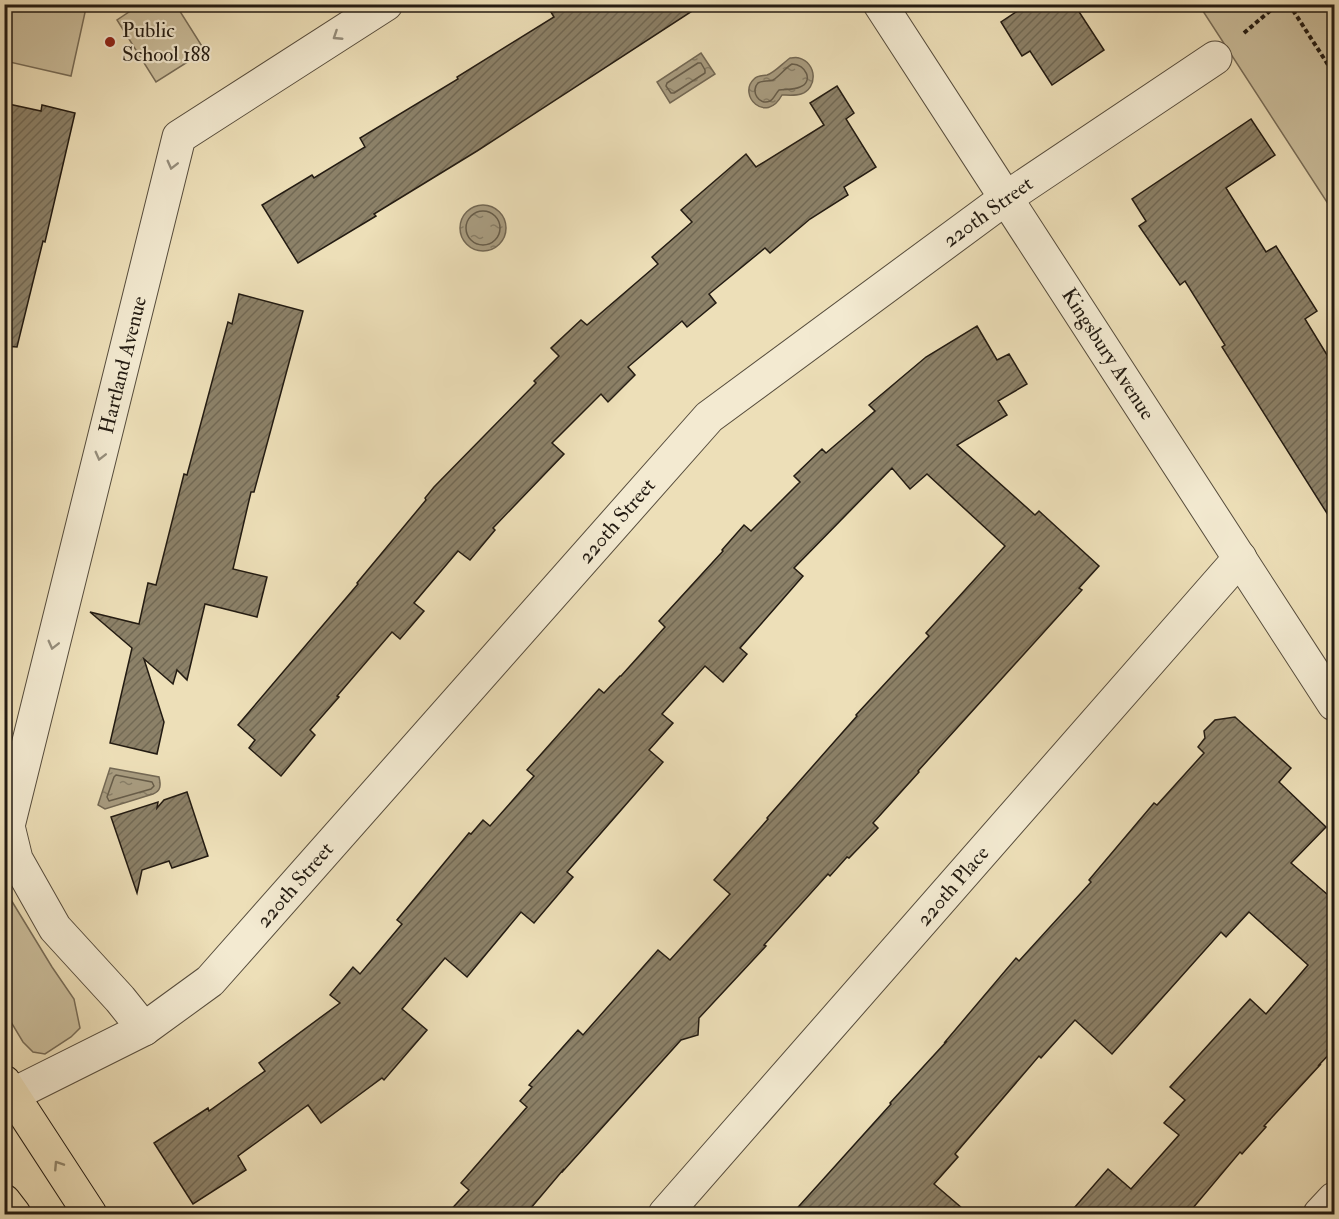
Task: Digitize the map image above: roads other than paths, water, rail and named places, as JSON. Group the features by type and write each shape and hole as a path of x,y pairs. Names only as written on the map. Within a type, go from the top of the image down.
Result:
{"main road":[{"path":"7,1092 90,1215"},
{"path":"4,1201 14,1215"}],"street":[{"name":"Hartland Avenue","path":"6,828 179,137 386,4"},
{"name":"Kingsbury Avenue","path":"880,4 1335,704"},
{"name":"220th Street","path":"7,1092 144,1029 210,981 709,417 1006,198 1215,58"},
{"name":"220th Place","path":"665,1215 1240,558"},
{"path":"6,828 16,859 55,928 120,999 144,1029"},
{"path":"1320,1215 1335,1199"}],"water":[{"path":"701,53 715,74 670,103 657,82"},
{"path":"790,58 799,58 809,65 813,76 810,87 801,94 782,95 776,104 768,107 756,104 749,92 754,79 770,74"},
{"path":"483,205 499,212 506,228 499,244 483,251 467,244 460,228 467,212"},
{"path":"110,768 159,777 159,789 156,793 105,809 98,805"}],"place":[{"name":"Public School 188","path":"110,42"}]}
